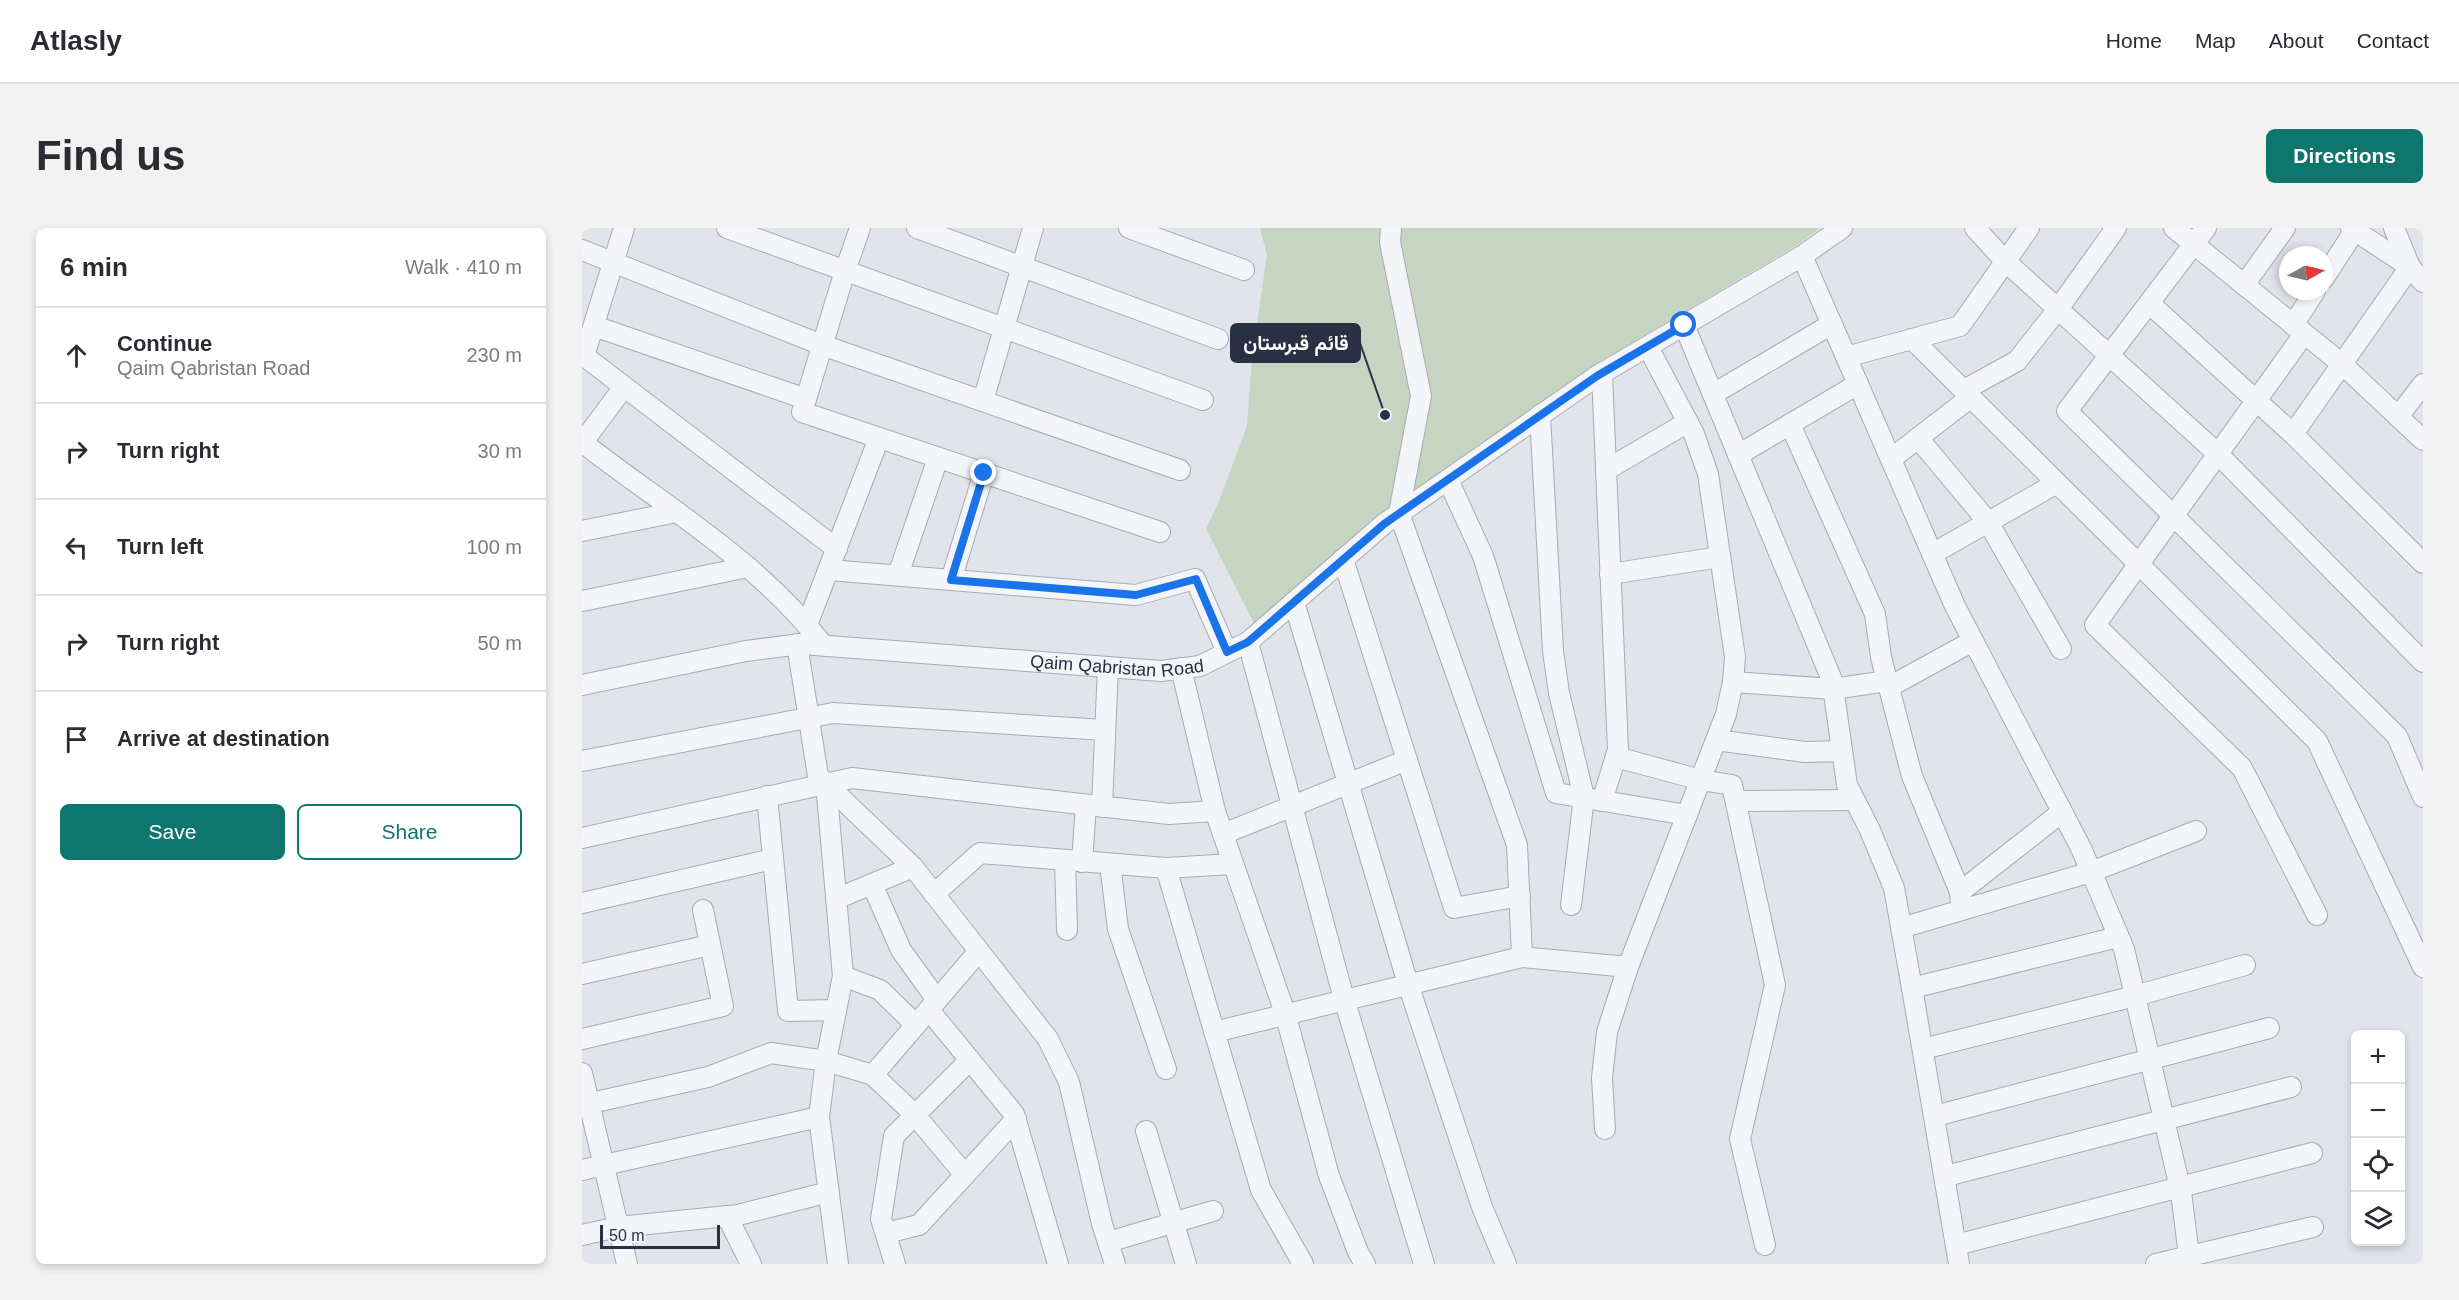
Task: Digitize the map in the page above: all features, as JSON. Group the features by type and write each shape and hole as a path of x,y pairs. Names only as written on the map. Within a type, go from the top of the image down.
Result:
{"street":[{"path":"624,228 584,356 837,549"},
{"path":"727,228 1203,400"},
{"path":"860,228 802,412 1160,532"},
{"path":"917,228 1218,339"},
{"path":"983,401 1033,228"},
{"path":"1129,228 1244,270"},
{"path":"1391,228 1390,242 1421,396 1400,513 1517,845 1522,957"},
{"name":"Qaim Qabristan Road","path":"582,684 746,651 797,644 1161,670 1200,666 1248,642 1400,513 1540,416 1602,374 1802,256 1842,228"},
{"path":"1975,228 2005,261 2217,454 2423,662"},
{"path":"1846,357 1960,326 2029,228"},
{"path":"1891,459 1967,394 2017,361 2058,309 2116,228"},
{"path":"2174,228 2342,364 2423,440"},
{"path":"2206,228 2067,411 2397,736 2423,797"},
{"path":"2244,285 2285,228"},
{"path":"2394,228 2410,267"},
{"path":"2333,263 2353,229 2410,267 2423,282"},
{"path":"582,250 822,345 1180,471"},
{"path":"1802,256 1932,554 1973,641 2062,812 2124,949 2180,1187 2190,1260"},
{"path":"2293,434 2410,267"},
{"path":"2311,300 2299,329 2256,401 2095,625 2242,768 2317,915"},
{"path":"2149,303 2293,434 2423,563"},
{"path":"1713,394 1832,324"},
{"path":"1684,325 1832,680 1847,785 1894,888 1958,1254 2180,1187 2312,1153"},
{"path":"594,326 806,399"},
{"path":"1912,339 2317,741 2423,967"},
{"path":"1605,1129 1602,1078 1607,1032 1628,967 1726,714 1733,682 1735,657 1708,474 1688,422 1648,346"},
{"path":"1571,905 1593,799 1618,750 1602,374"},
{"path":"1738,455 1858,384"},
{"path":"2398,417 2423,384"},
{"path":"624,387 586,448 677,512 748,567 807,625 823,645"},
{"path":"1540,416 1553,651 1559,693 1593,799"},
{"path":"1606,470 1688,422"},
{"path":"1790,424 1875,615 1888,684 1912,776 1961,901"},
{"path":"807,625 879,438"},
{"path":"1918,438 1988,522 2061,649"},
{"path":"898,575 938,458"},
{"path":"951,580 984,473"},
{"path":"1448,480 1483,556 1556,793 1687,815"},
{"path":"1932,554 2057,483"},
{"path":"582,531 677,512"},
{"path":"1610,574 1720,557"},
{"path":"1343,560 1454,908 1520,896"},
{"path":"582,601 748,567"},
{"path":"829,570 1136,595 1196,579 1227,652"},
{"path":"1294,602 1408,984 1482,1207 1506,1264"},
{"path":"1733,682 1833,689 1888,684 1973,641"},
{"path":"1248,642 1344,999 1424,1264"},
{"path":"797,644 818,776 913,867 1048,1039 1069,1082 1115,1264"},
{"path":"1067,930 1073,861 1094,806 1105,730 1108,666"},
{"path":"1181,668 1215,811 1285,1013 1329,1176 1358,1252 1365,1264"},
{"path":"582,761 833,713 1105,730"},
{"path":"1716,740 1805,752 1842,751"},
{"path":"1616,757 1701,780 1732,784 1775,985 1740,1139 1765,1245"},
{"path":"1223,834 1407,760"},
{"path":"582,838 852,778 1169,814 1215,811"},
{"path":"826,783 843,976 826,1061 819,1117 838,1264"},
{"path":"767,796 788,1011 836,1010"},
{"path":"1736,801 1854,800"},
{"path":"1961,901 2062,812"},
{"path":"1901,928 1961,901 2091,872 2196,831"},
{"path":"934,894 980,853 1166,868 1233,864"},
{"path":"582,903 773,860"},
{"path":"1110,864 1118,928 1166,1069"},
{"path":"836,899 913,867"},
{"path":"1166,868 1261,1190 1302,1264"},
{"path":"872,884 927,1011 1014,1114 1058,1264"},
{"path":"582,1039 723,1006 703,910"},
{"path":"1912,988 2118,937"},
{"path":"582,974 710,945"},
{"path":"873,1075 979,951"},
{"path":"1214,1032 1522,957 1628,967"},
{"path":"1923,1049 2135,996 2246,964"},
{"path":"843,976 927,1011"},
{"path":"1935,1116 2269,1028"},
{"path":"586,1104 708,1077 771,1053 826,1061 873,1075 915,1115 964,1175"},
{"path":"895,1264 881,1219 894,1136 970,1060"},
{"path":"582,1073 586,1104 604,1165 627,1264"},
{"path":"1946,1176 2290,1086"},
{"path":"582,1170 819,1117"},
{"path":"886,1233 919,1225 1016,1119"},
{"path":"1146,1131 1186,1264"},
{"path":"582,1235 618,1227 727,1216 829,1192"},
{"path":"1108,1242 1213,1211"},
{"path":"727,1216 751,1264"},
{"path":"2156,1264 2190,1260 2313,1227"}],"green space":[{"path":"1260,228 1820,228 1799,244 1599,362 1397,502 1254,623 1206,529 1247,426 1252,357 1267,255"}],"place":[{"name":"قائم قبرستان","path":"1385,415"}],"route":[{"path":"984,473 951,580 1136,595 1196,579 1227,652 1248,642 1384,524 1597,376 1684,325"}]}
